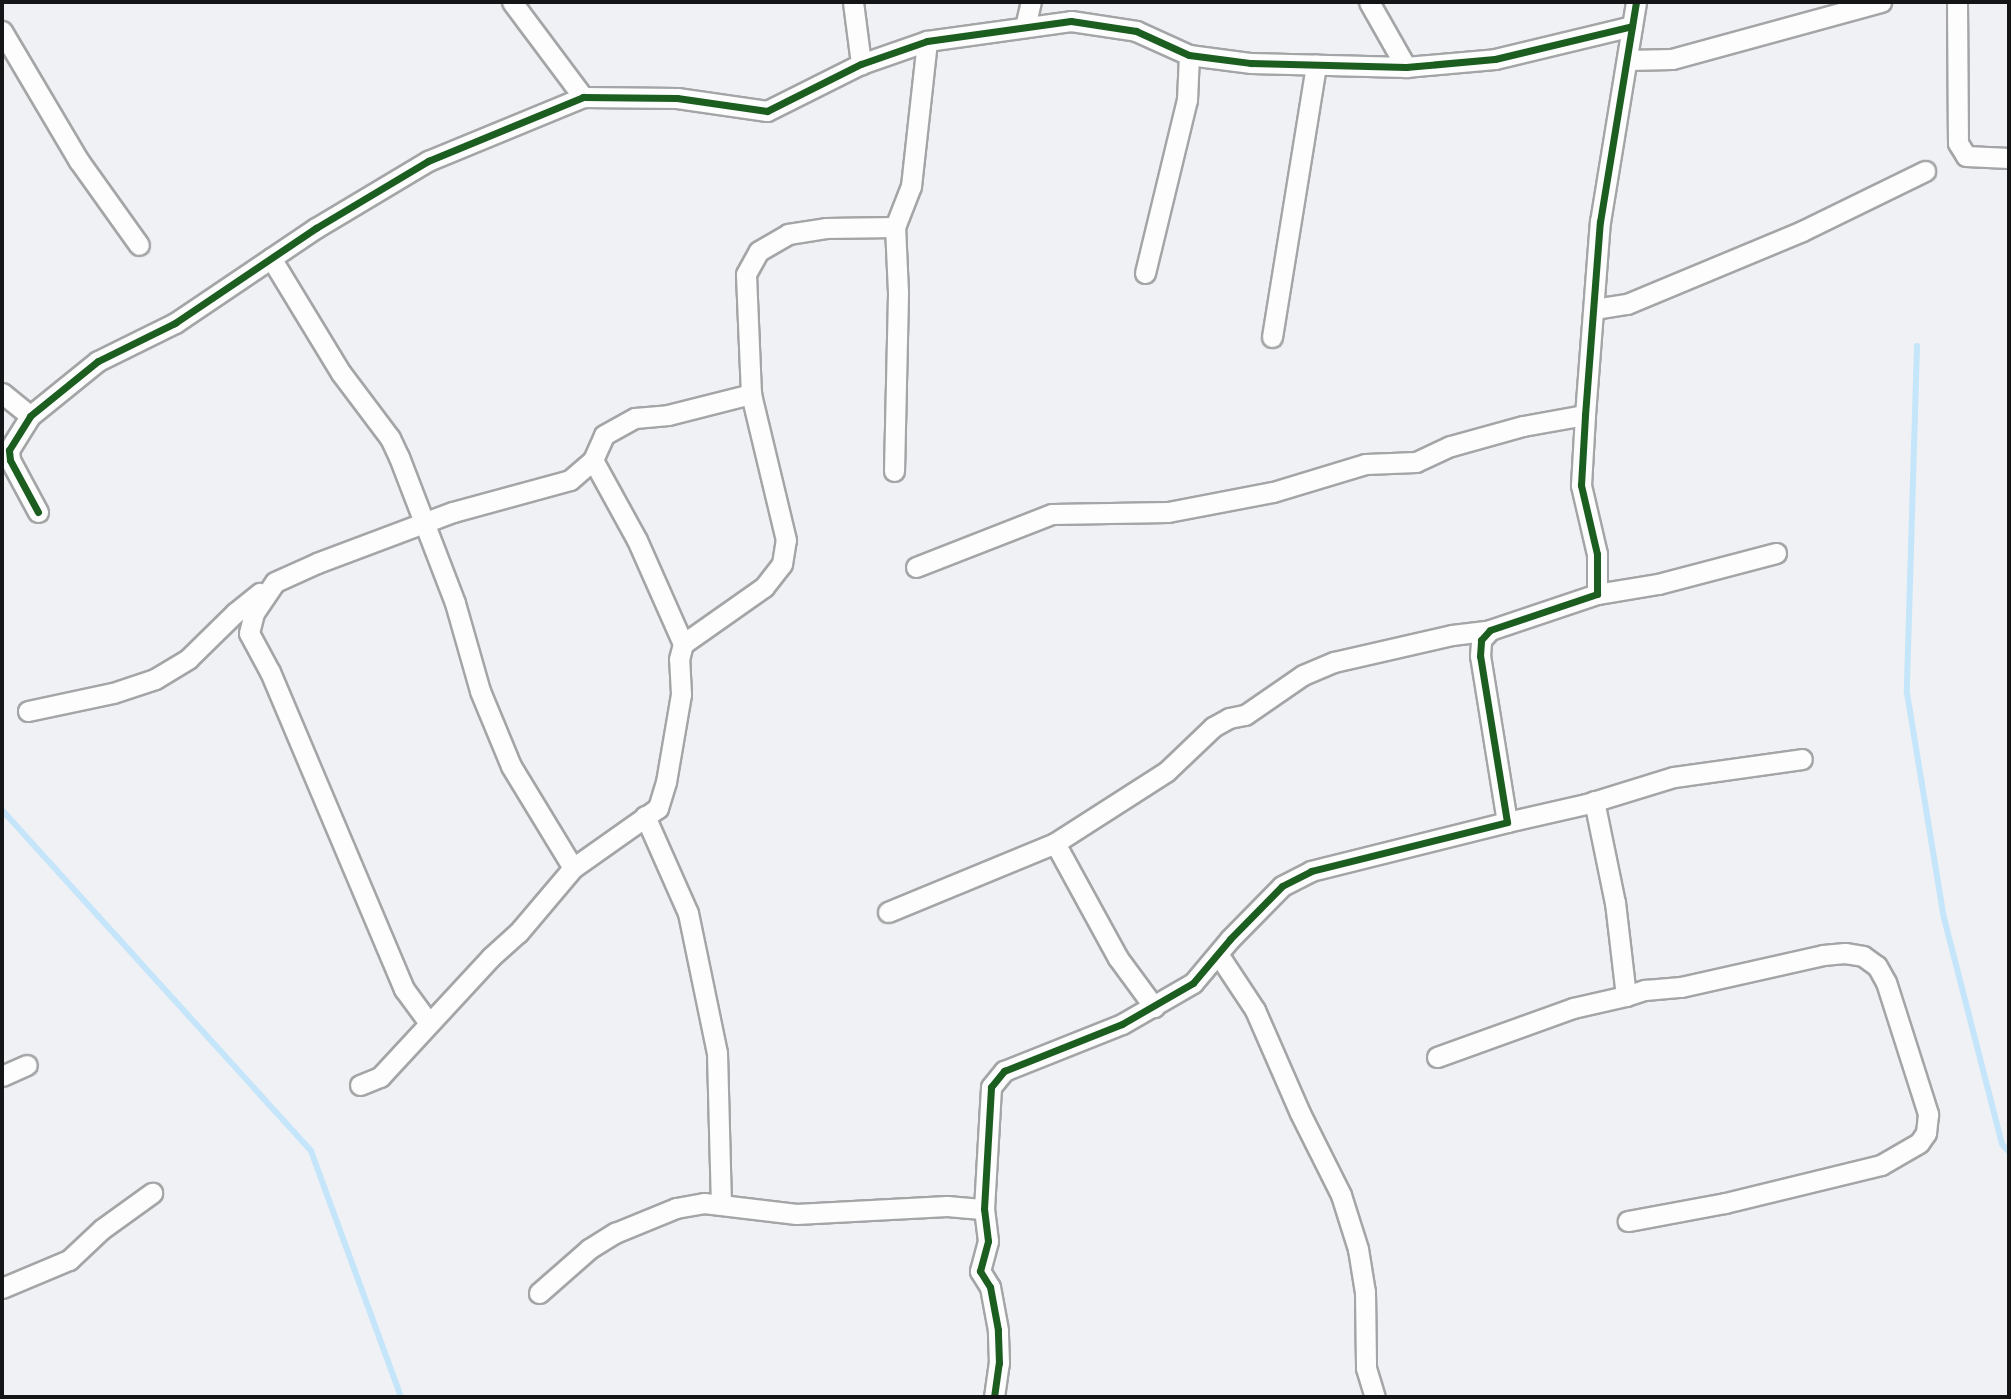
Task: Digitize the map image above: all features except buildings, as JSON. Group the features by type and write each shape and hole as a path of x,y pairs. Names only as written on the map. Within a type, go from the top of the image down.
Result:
{"street":[{"path":"512,2 583,97"},
{"path":"853,2 861,64"},
{"path":"1025,27 1031,2"},
{"path":"1369,2 1406,68"},
{"path":"1597,594 1597,554 1581,485 1585,415 1600,222 1636,2"},
{"path":"1627,60 1672,59 1881,2"},
{"path":"1957,2 1958,143 1966,156 2009,158"},
{"path":"38,512 10,460 9,450 30,416 99,361 175,323 271,258 428,161 583,97 677,99 767,111 861,64 927,41 1071,21 1136,31 1189,55 1251,63 1406,68 1495,59 1632,26"},
{"path":"2,30 79,161 139,245"},
{"path":"894,471 898,292 895,227 911,186 927,41"},
{"path":"1145,273 1188,100 1189,55"},
{"path":"1272,337 1316,65"},
{"path":"1594,309 1627,303 1802,231 1924,172"},
{"path":"683,644 764,587 782,564 786,540 751,394 746,274 758,251 788,234 826,228 895,227"},
{"path":"271,258 341,373 390,438 426,522 455,603 480,691 511,766 573,868"},
{"path":"2,393 30,416"},
{"path":"28,711 113,693 155,679 188,659 235,612 275,582 317,563 426,522 570,481 593,460 604,435 635,418 668,415 751,394"},
{"path":"916,567 1052,514 1168,512 1273,492 1366,464 1416,462 1451,446 1523,426 1585,415"},
{"path":"360,1085 380,1077 491,957 519,933 573,868 658,808 666,782 681,694 679,659 683,644 637,540 593,460"},
{"path":"888,912 1055,843 1167,771 1213,727 1229,718 1245,715 1303,675 1334,662 1452,635 1490,630 1597,594 1658,584 1776,553"},
{"path":"275,582 254,613 249,633 270,673 404,989 429,1023"},
{"path":"1490,630 1481,640 1480,656 1507,822"},
{"path":"994,1397 999,1363 998,1329 990,1287 980,1271 988,1241 984,1209 991,1087 1004,1071 1043,1053 1122,1024 1193,983 1282,886 1311,872 1594,801 1674,777 1801,760"},
{"path":"1594,801 1615,903 1626,996"},
{"path":"645,816 688,913 717,1053 721,1205"},
{"path":"1055,843 1118,958 1154,1007"},
{"path":"1437,1058 1573,1008 1645,990 1681,988 1823,955 1845,953 1863,956 1877,966 1886,982 1928,1114 1926,1133 1919,1143 1881,1165 1725,1203 1628,1221"},
{"path":"1218,954 1255,1010 1300,1113 1341,1195 1359,1249 1365,1292 1366,1368 1375,1397"},
{"path":"2,1076 27,1065"},
{"path":"2,1287 69,1260 102,1229 152,1193"},
{"path":"539,1293 589,1249 615,1233 676,1208 704,1203 796,1214 947,1206 984,1209"}],"waterway":[{"path":"1917,346 1907,693 1944,918 2002,1144 2009,1152"},
{"path":"2,810 311,1151 401,1397"}],"cycle path":[{"path":"994,1397 999,1363 998,1330 990,1287 980,1271 988,1241 984,1209 991,1087 1004,1071 1122,1024 1193,983 1230,939 1282,886 1311,871 1507,822 1480,656 1481,640 1490,630 1597,594 1597,554 1581,485 1585,415 1600,222 1636,2"},
{"path":"38,512 10,460 9,450 30,416 98,361 175,323 316,228 428,161 583,97 677,98 767,111 861,64 927,41 1071,21 1136,31 1189,55 1251,63 1406,67 1495,59 1632,26"}]}
